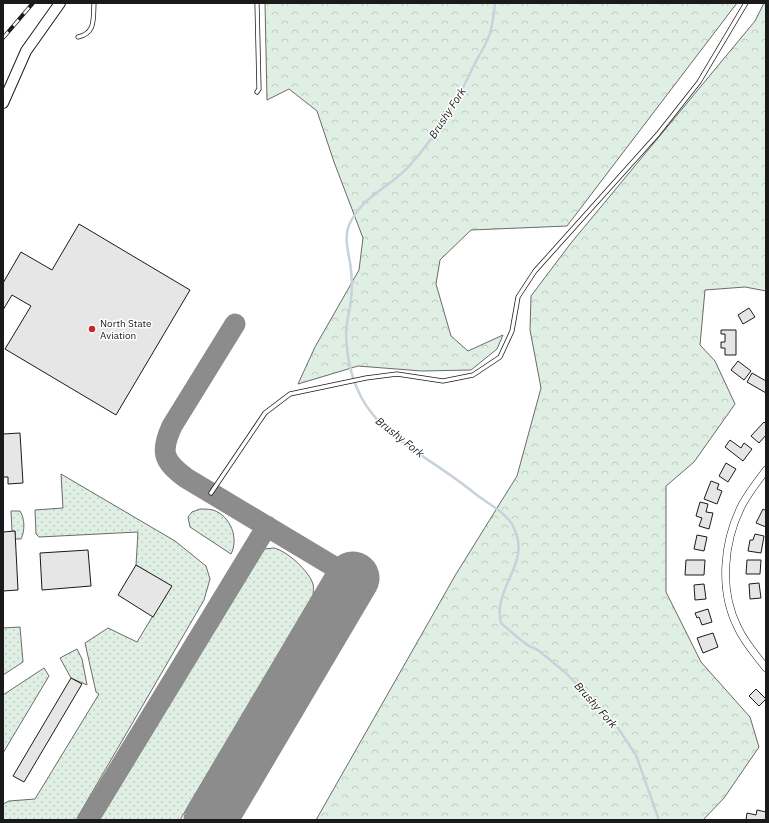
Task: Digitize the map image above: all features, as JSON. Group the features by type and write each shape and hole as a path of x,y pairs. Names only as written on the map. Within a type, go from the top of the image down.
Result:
{"street":[{"path":"3,103 26,51 60,3"},
{"path":"766,470 751,490 736,518 728,547 726,571 729,603 733,617 748,644 766,668"}],"lane":[{"path":"78,37 87,35 91,30 94,3"},
{"path":"257,3 258,92"},
{"path":"211,493 265,413 290,394 366,378 397,374 443,381 474,375 500,357 512,331 518,297 535,271 658,134 681,105 699,82 746,3"}],"green space":[{"path":"265,3 737,3 567,226 471,230 440,260 436,284 451,336 468,351 503,335 497,349 471,370 422,371 358,366 298,384 315,347 359,270 363,238 334,162 317,111 289,89 267,100"},
{"path":"764,3 766,3 766,291 745,287 705,290 700,345 715,361 735,404 694,462 666,486 666,592 701,662 750,717 759,747 724,798 703,820 316,820 456,574 517,476 541,388 530,330 531,296 571,243 755,21"},
{"path":"61,474 175,541 206,566 210,579 204,600 76,820 3,820 3,804 9,801 35,799 99,694 96,692 85,643 108,628 137,642 171,586 136,565 138,532 39,537 36,534 35,510 63,508"},
{"path":"200,509 213,510 225,517 234,535 231,554 190,527 188,517 192,512"},
{"path":"11,511 20,511 22,514 24,525 21,539 15,539 15,531 12,531"},
{"path":"274,548 291,557 307,573 313,584 313,597 180,820 97,820 251,563 264,549"},
{"path":"20,627 23,662 3,675 3,628"},
{"path":"77,649 82,659 87,685 71,678 60,658"},
{"path":"44,668 49,676 3,753 3,695"}],"building":[{"name":"North State Aviation","path":"79,224 190,290 116,415 5,349 31,306 12,295 3,310 3,283 21,252 52,270"},
{"path":"749,308 755,317 743,324 738,315"},
{"path":"721,330 736,330 736,355 725,355 725,348 721,348 721,342 725,342 725,334 721,334"},
{"path":"738,361 751,371 744,380 731,370"},
{"path":"752,373 766,381 766,393 747,382"},
{"path":"764,422 766,424 766,435 759,443 751,436"},
{"path":"20,433 23,483 8,484 8,477 3,477 3,434"},
{"path":"730,440 741,448 744,443 752,449 743,461 725,447"},
{"path":"726,463 736,469 728,482 719,476"},
{"path":"711,481 719,484 717,489 722,491 717,504 704,499"},
{"path":"700,502 708,504 706,512 713,513 709,529 699,526 702,518 696,516"},
{"path":"763,509 766,511 766,527 756,523"},
{"path":"15,531 18,590 3,591 3,532"},
{"path":"755,534 764,536 761,553 748,551 750,540 753,540"},
{"path":"697,535 707,537 704,551 694,549"},
{"path":"88,550 91,586 42,590 40,553"},
{"path":"686,560 705,560 704,575 685,575"},
{"path":"747,560 761,560 760,574 746,574"},
{"path":"136,565 172,586 153,617 118,595"},
{"path":"759,583 761,598 750,599 749,584"},
{"path":"704,584 706,599 695,600 694,585"},
{"path":"708,609 712,622 702,625 699,617 697,618 695,613"},
{"path":"713,633 718,647 703,653 697,638"},
{"path":"71,678 82,684 24,782 13,776"},
{"path":"756,689 766,699 759,706 749,696"},
{"path":"757,810 766,812 766,820 746,820 747,813 756,815"}],"waterway":[{"name":"Brushy Fork","path":"495,3 492,26 487,41 446,117 420,154 402,173 369,199 355,215 349,225 347,231 347,242 352,288 346,333 349,365 358,391 371,412 387,429 406,445 450,475 510,521 518,539 518,552 516,563 502,598 500,610 501,623 517,637 529,646 538,650 566,673 616,725 636,755 659,820"}],"taxiway":[{"path":"235,324 172,426 168,435 165,449 168,461 186,478 353,578"},
{"path":"88,820 267,526"}],"runway":[{"path":"210,820 353,578"}],"railway":[{"path":"3,38 33,3"}],"place":[{"name":"North State Aviation","path":"92,329"}]}
